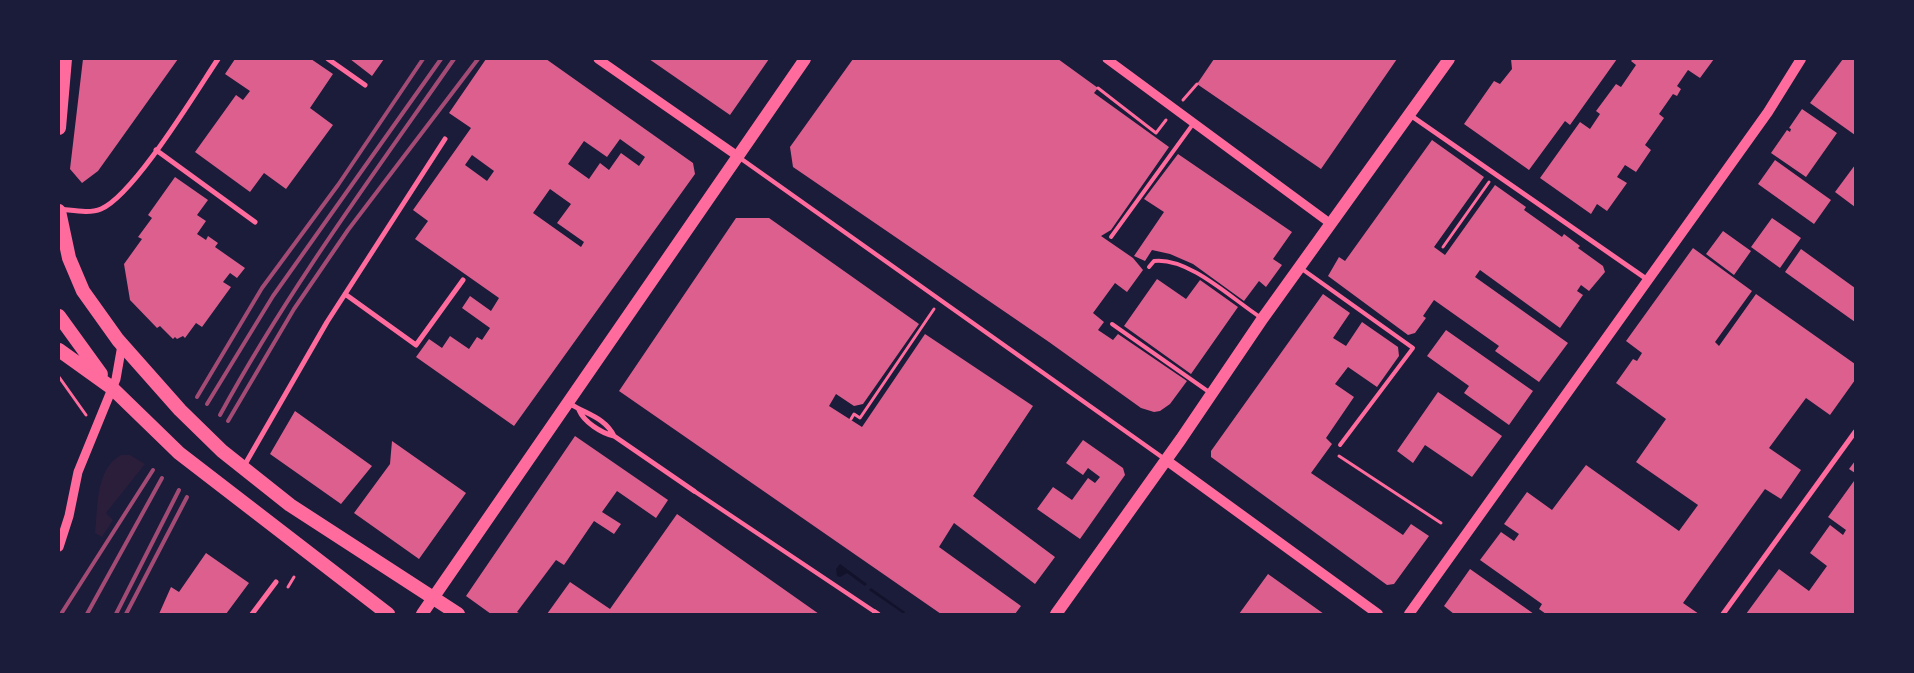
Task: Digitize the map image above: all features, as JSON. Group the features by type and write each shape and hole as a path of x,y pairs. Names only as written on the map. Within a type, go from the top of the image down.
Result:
{"highway":[{"path":"59,128 65,59"},
{"path":"59,210 69,258 83,291 122,345 180,410 222,451 334,536 458,614"},
{"path":"59,316 84,354 112,388 160,436 208,476 388,614"},
{"path":"59,350 112,388"}],"main road":[{"path":"422,614 574,406 736,155 804,59"},
{"path":"1056,614 1166,460 1263,318 1301,268 1449,59"},
{"path":"1409,614 1768,112 1801,59"},
{"path":"1166,460 1378,614"}],"street":[{"path":"59,210 93,210 107,206 121,195 156,150 218,59"},
{"path":"328,59 365,85"},
{"path":"598,59 1166,460"},
{"path":"1107,59 1331,224"},
{"path":"1410,114 1648,280"},
{"path":"243,468 345,294 445,139"},
{"path":"156,150 255,222"},
{"path":"345,294 416,345 463,280"},
{"path":"59,546 69,516 78,472 112,388 122,345"},
{"path":"574,406 582,418 607,434 614,436 876,613"},
{"path":"1723,614 1855,432"},
{"path":"252,614 276,582"}],"lane":[{"path":"1111,237 1194,122"},
{"path":"1148,267 1154,261 1171,262 1201,276 1263,318"},
{"path":"1301,268 1413,348 1340,445"},
{"path":"1112,324 1211,393"}],"path":[{"path":"1443,247 1495,174"},
{"path":"850,419 854,414 860,418 940,300"},
{"path":"59,377 86,415"},
{"path":"1340,445 1335,454 1441,523"},
{"path":"286,589 294,577"}],"shaded area":[{"path":"121,455 130,455 145,464 106,513 113,520 102,537 95,533 99,490 106,470"},
{"path":"840,564 867,584 865,586 847,573 840,577 837,576 836,569"},
{"path":"871,588 905,612 904,614 869,590"}],"building":[{"path":"83,59 178,59 98,171 82,183 70,169"},
{"path":"235,59 311,59 333,74 310,108 333,125 286,189 264,173 250,192 195,152 236,95 243,100 250,91 225,74"},
{"path":"350,59 384,59 372,76"},
{"path":"486,59 546,59 693,163 695,174 514,426 416,357 429,339 442,348 450,336 469,349 477,337 482,340 490,328 462,308 470,296 491,311 499,298 415,239 428,221 413,210 471,128 449,113","holes":["620,139 645,157 639,166 621,153 609,170 600,163 589,179 568,164 584,141 607,157","472,155 494,171 487,181 465,165","550,189 571,204 557,223 584,242 581,247 533,213"]},
{"path":"649,59 769,59 730,115"},
{"path":"853,59 1058,59 1098,88 1094,93 1169,147 1111,230 1101,236 1133,258 1143,270 1127,292 1115,283 1093,313 1104,322 1098,330 1113,340 1118,334 1187,381 1170,404 1160,411 1154,412 1141,408 1049,342 793,167 790,147"},
{"path":"1214,59 1397,59 1321,169 1197,84"},
{"path":"1511,59 1617,59 1570,125 1565,121 1529,170 1464,124 1494,81 1500,84 1512,69"},
{"path":"1633,59 1714,59 1700,78 1688,70 1677,86 1681,89 1677,96 1673,94 1659,114 1664,118 1645,145 1651,150 1636,172 1625,165 1617,177 1627,183 1607,211 1597,204 1591,214 1540,178 1580,122 1590,129 1600,114 1596,111 1616,84 1621,87 1636,65 1631,61"},
{"path":"1843,59 1855,59 1855,135 1810,103"},
{"path":"1802,109 1837,133 1806,177 1771,153 1787,130 1790,132 1791,129 1789,128"},
{"path":"1432,140 1484,177 1434,247 1445,255 1495,185 1526,207 1524,210 1562,237 1564,234 1580,246 1578,248 1603,266 1605,272 1589,291 1581,285 1577,291 1583,295 1560,328 1480,270 1475,277 1568,343 1539,382 1495,351 1499,346 1434,300 1423,316 1426,318 1415,333 1408,335 1328,276 1339,257 1345,261"},
{"path":"1178,154 1292,232 1273,259 1282,265 1266,287 1259,281 1244,301 1193,264 1170,254 1152,250 1145,261 1134,256 1164,212 1144,199"},
{"path":"1775,160 1831,200 1814,224 1758,184"},
{"path":"1855,165 1855,207 1835,192"},
{"path":"175,177 208,200 197,215 206,221 197,234 206,240 208,236 218,243 215,247 245,268 237,278 230,273 223,282 231,287 202,327 196,323 185,338 183,336 173,339 160,326 157,328 130,300 124,264 142,239 138,237 152,218 148,215"},
{"path":"736,218 769,218 919,324 863,404 854,406 836,394 829,406 862,427 925,334 1033,406 973,496 1055,557 1035,584 954,523 939,547 1021,606 1015,614 941,614 619,391"},
{"path":"1772,218 1801,238 1780,268 1751,247"},
{"path":"1723,231 1751,251 1734,275 1706,254"},
{"path":"1693,248 1752,291 1715,342 1719,346 1756,294 1855,364 1855,380 1830,415 1806,398 1769,448 1801,470 1781,499 1765,489 1683,603 1699,614 1546,614 1539,609 1542,604 1480,560 1501,532 1514,541 1519,534 1504,524 1527,492 1552,510 1586,465 1679,531 1698,505 1636,462 1666,419 1616,383 1633,359 1637,361 1642,353 1626,341"},
{"path":"1801,249 1855,288 1855,322 1785,272"},
{"path":"1157,279 1186,299 1200,280 1238,307 1191,374 1124,326"},
{"path":"1323,294 1350,313 1333,338 1346,346 1362,322 1398,347 1399,356 1377,387 1348,367 1335,384 1354,397 1326,438 1332,444 1311,473 1403,535 1411,524 1429,536 1394,584 1387,585 1211,457 1211,451"},
{"path":"1446,330 1533,391 1509,425 1464,393 1469,386 1427,356"},
{"path":"1438,392 1502,436 1472,477 1425,445 1413,463 1397,451"},
{"path":"295,411 372,466 341,504 270,454"},
{"path":"575,436 668,500 656,518 617,491 602,512 621,524 614,534 594,521 564,565 556,560 517,612 521,614 491,614 466,596"},
{"path":"1083,440 1123,468 1125,475 1080,539 1037,509 1053,487 1072,500 1088,478 1095,483 1100,477 1088,468 1083,475 1066,463"},
{"path":"392,441 466,493 419,559 354,513 390,464"},
{"path":"1855,461 1855,473 1849,469"},
{"path":"1854,481 1855,614 1746,614 1779,569 1809,591 1827,566 1810,553 1830,525 1843,535 1846,530 1828,517"},
{"path":"677,514 819,614 547,614 570,582 610,609"},
{"path":"206,553 249,583 226,614 159,614 171,587 179,592"},
{"path":"1470,569 1534,614 1454,614 1444,606"},
{"path":"1268,574 1324,614 1239,614"}],"railway":[{"path":"197,397 262,288 338,185 423,59"},
{"path":"207,404 273,296 441,59"},
{"path":"220,415 246,369 303,278 454,59"},
{"path":"228,421 294,309 348,230 478,59"},
{"path":"61,614 153,470"},
{"path":"87,614 162,478"},
{"path":"116,614 179,490"},
{"path":"126,614 187,497"}]}
